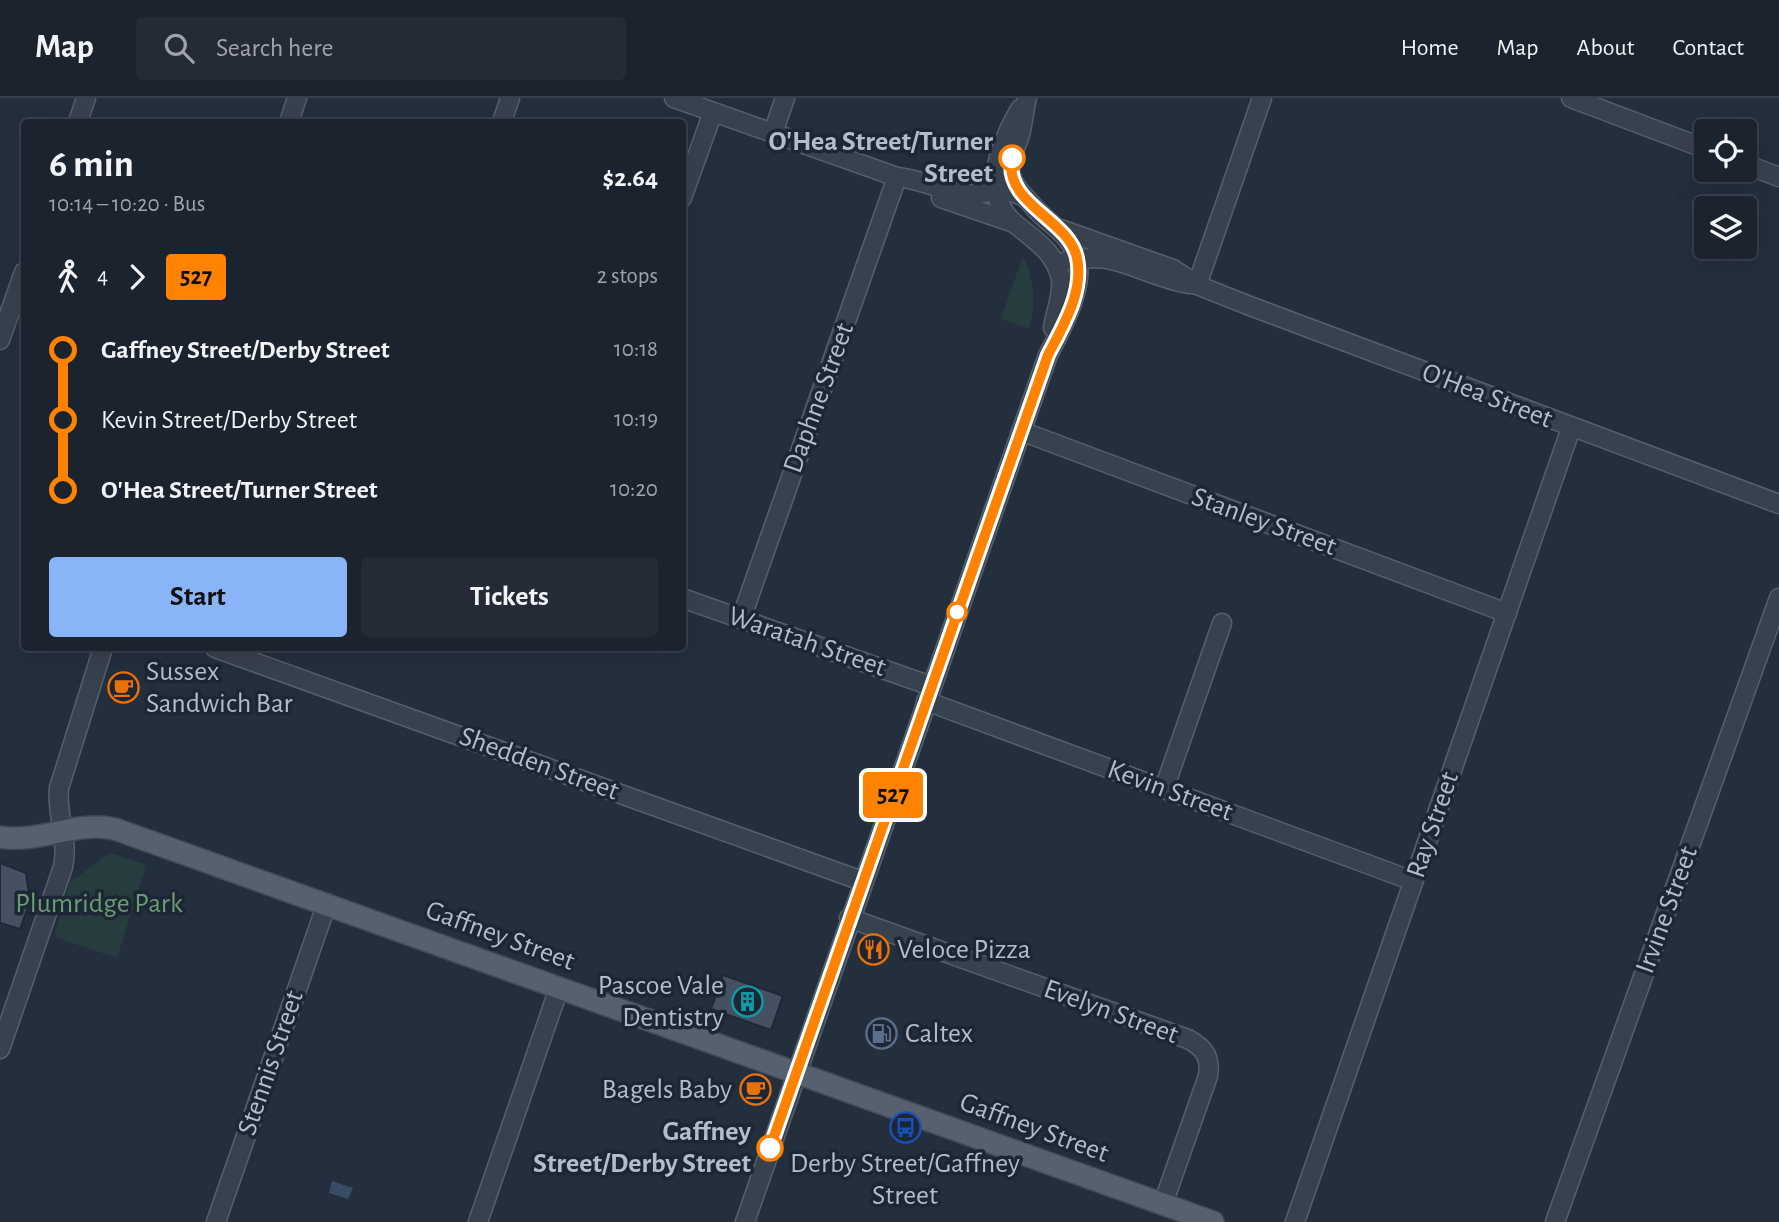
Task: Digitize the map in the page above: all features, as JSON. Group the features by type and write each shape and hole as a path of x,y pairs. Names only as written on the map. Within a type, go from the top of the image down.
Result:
{"main road":[{"name":"Gaffney Street","path":"0,837 23,838 92,827 111,828 1213,1222"}],"street":[{"path":"79,119 86,98"},
{"path":"290,119 298,98"},
{"path":"503,119 510,98"},
{"path":"674,98 897,177 917,179 964,193 1011,190 1027,198"},
{"path":"773,132 785,98"},
{"path":"1026,98 1007,131 997,162 996,190 1006,215 1040,243 1055,265 1061,286 1048,355"},
{"path":"745,1222 849,918 1048,355 1074,298 1077,259 1069,240 1015,186 1010,168 1020,135 1026,98"},
{"path":"1196,285 1262,98"},
{"path":"1571,98 1694,144"},
{"path":"686,187 713,112"},
{"path":"1757,169 1779,177"},
{"path":"897,177 913,188 1015,223"},
{"name":"Daphne Street","path":"741,619 897,177"},
{"name":"O'Hea Street","path":"1054,226 1173,269 1196,285"},
{"name":"O'Hea Street","path":"1040,243 1061,260 1111,260 1170,281 1196,285 1779,504"},
{"path":"0,340 21,280"},
{"name":"Ray Street","path":"1295,1222 1572,428"},
{"name":"Stanley Street","path":"1021,431 1507,612"},
{"name":"Irvine Street","path":"1555,1222 1779,598"},
{"name":"Waratah Street","path":"686,599 928,694"},
{"path":"1164,789 1222,623"},
{"path":"0,1049 63,867 66,842 57,802 59,788 102,651"},
{"name":"Shedden Street","path":"223,651 862,881"},
{"name":"Kevin Street","path":"928,694 1164,789 1413,881"},
{"name":"Stennis Street","path":"216,1222 327,903"},
{"name":"Evelyn Street","path":"849,918 1188,1039 1202,1047 1209,1057 1208,1076 1163,1204"},
{"path":"478,1222 559,988"}],"green space":[{"path":"1023,256 1033,292 1029,329 1001,319"},
{"name":"Plumridge Park","path":"110,853 146,865 117,958 54,937 70,882"}],"water":[{"path":"332,1181 353,1188 348,1199 329,1193"}],"building":[{"path":"0,863 26,873 30,901 20,929 0,923"},
{"name":"Pascoe Vale Dentistry","path":"723,975 783,996 771,1030 711,1009"}],"bus line":[{"name":"527","path":"770,1148 1048,355 1074,298 1077,284 1077,259 1074,249 1069,240 1042,217 1015,186 1010,168 1012,158"}],"place":[{"name":"O'Hea Street/Turner Street","path":"1012,158"},
{"name":"Sussex Sandwich Bar","path":"123,688"},
{"name":"Veloce Pizza","path":"874,950"},
{"name":"Pascoe Vale Dentistry","path":"747,1002"},
{"name":"Caltex","path":"882,1034"},
{"name":"Bagels Baby","path":"755,1090"},
{"name":"Derby Street/Gaffney Street","path":"905,1127"},
{"name":"Gaffney Street/Derby Street","path":"770,1148"}]}
